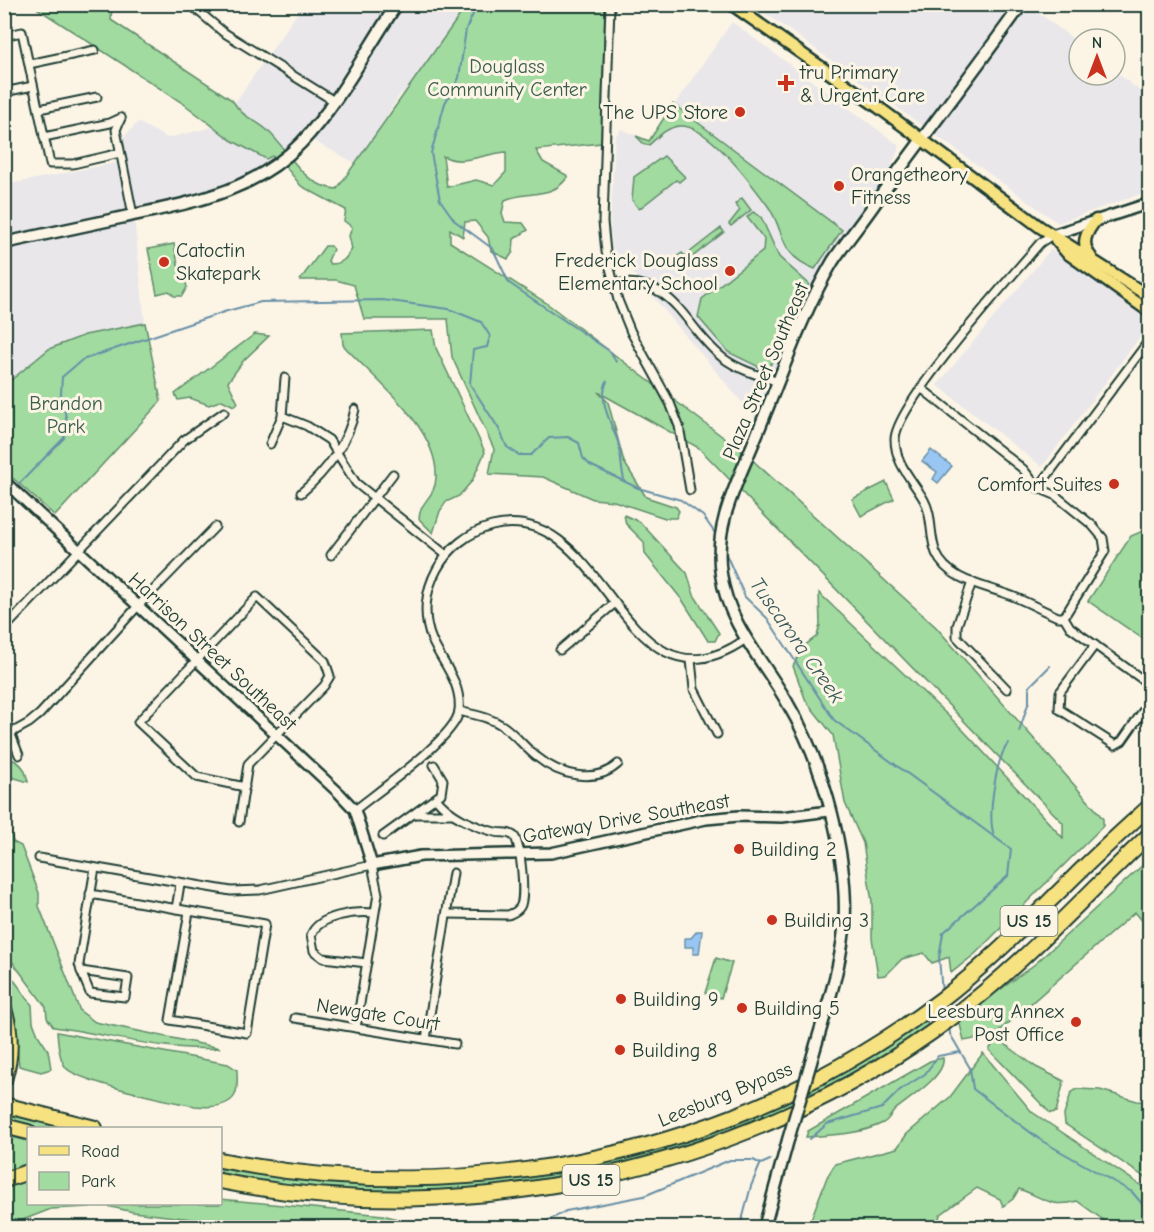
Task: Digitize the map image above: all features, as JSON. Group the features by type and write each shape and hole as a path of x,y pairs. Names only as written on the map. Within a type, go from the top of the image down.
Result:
{"highway":[{"path":"1090,861 1149,793"},
{"name":"Leesburg Bypass","path":"222,1160 322,1175 396,1180 470,1177 581,1162 680,1136 746,1111 819,1077 925,1011 967,979 1149,806"},
{"name":"Leesburg Bypass","path":"222,1181 328,1198 405,1201 507,1194 589,1181 672,1159 758,1128 847,1085 932,1032 1009,970 1149,834"},
{"path":"4,1009 11,1053 4,1080"},
{"path":"4,1105 91,1127"},
{"path":"4,1126 27,1132"},
{"path":"4,1180 27,1172"}],"main road":[{"path":"4,243 208,199 249,182 292,151 334,101 397,4"},
{"path":"731,4 1052,235 1091,257 1149,297"},
{"name":"Plaza Street Southeast","path":"764,1227 834,979 843,933 842,871 829,811 810,745 786,699 746,639 732,611 721,576 719,536 731,497 806,316 834,261 921,139 1022,4"},
{"path":"1091,257 1086,251 1085,238 1096,220"},
{"path":"1052,235 1067,253 1149,312"}],"street":[{"path":"190,4 223,32 334,101"},
{"path":"610,4 603,222 606,252 623,315 670,402 679,426 690,490"},
{"path":"4,36 22,32 50,164 71,164 120,153"},
{"path":"30,64 95,50"},
{"path":"4,92 33,86"},
{"path":"39,110 97,97"},
{"path":"44,137 110,123 120,118 116,130 133,215"},
{"path":"1064,617 1058,617 1017,598 972,582 944,566 932,538 930,514 899,461 895,440 902,416 921,388 1040,243 1052,235 1149,203"},
{"path":"614,284 636,284 660,292 679,307 723,358 744,370 779,382"},
{"path":"1038,488 1149,339"},
{"path":"270,444 282,416 285,378"},
{"path":"921,388 1023,470 1038,488 1055,495 1092,525 1103,538 1106,545 1105,551 1064,617"},
{"path":"300,493 323,472 349,432 355,409"},
{"path":"4,629 184,440 224,411"},
{"path":"282,416 315,430 330,440 356,483 373,499 445,554"},
{"path":"332,555 393,474"},
{"name":"Harrison Street Southeast","path":"5,482 278,735 355,810 372,865"},
{"path":"355,810 442,739 459,711 454,678 432,639 428,623 431,585 445,554 460,541 491,526 510,524 536,528 568,546 653,646 676,657 691,660 714,657 746,639"},
{"path":"10,733 40,714 138,606 215,527"},
{"path":"972,582 957,626 957,637 1007,689"},
{"path":"239,822 245,787 248,764 324,686 331,672 325,661 257,597 138,723 197,777 245,787"},
{"path":"560,650 615,603"},
{"path":"1064,617 1070,627 1149,685"},
{"path":"1095,645 1060,692 1059,709 1115,745 1122,741 1149,701"},
{"path":"691,660 694,689 717,734"},
{"path":"459,711 489,719 501,725 535,756 563,772 596,776 609,772 618,764"},
{"path":"4,717 19,755"},
{"path":"383,836 442,792 443,780 434,765"},
{"path":"436,798 442,807 452,814 494,832 510,833 517,839 520,856 522,902 519,909 508,915 447,914"},
{"name":"Gateway Drive Southeast","path":"39,858 217,891 260,890 420,856 520,856 573,850 706,819 739,816 795,816 829,811"},
{"path":"415,814 452,814"},
{"path":"356,1028 378,884 372,865"},
{"path":"81,971 128,978 125,997 90,993 81,971 79,964 95,868"},
{"path":"426,1039 453,873"},
{"path":"176,909 180,884"},
{"path":"90,894 265,924 247,1033 171,1020 189,912"},
{"path":"367,963 323,958 314,951 311,935 317,925 326,920 363,912 374,913"},
{"name":"Newgate Court","path":"295,1018 455,1044"}],"shaded area":[{"path":"303,5 467,5 406,95 401,93 357,164 306,137 289,154 278,142 244,116 234,104"},
{"path":"754,5 1028,5 1067,34 1067,87 1127,87 1127,81 1149,98 1149,191 1058,223"},
{"name":"Frederick Douglass Elementary School","path":"732,22 900,146 876,202 834,261 761,425 612,248 610,230 615,137 621,129 649,141"},
{"path":"138,122 167,138 209,128 212,125 231,140 281,161 249,182 134,215 145,323 85,335 49,349 5,385 5,185 115,163 113,149"},
{"path":"1051,249 1148,317 1149,325 1042,467 937,385"}],"green space":[{"name":"Douglass Community Center","path":"32,5 81,5 89,9 96,5 112,5 111,20 232,100 244,114 267,130 305,175 325,187 337,189 467,5 605,5 601,143 536,150 543,162 568,176 562,184 547,192 505,200 502,213 505,222 523,223 528,230 514,239 513,252 508,259 491,251 488,237 475,221 465,222 463,237 450,229 450,242 545,302 748,456 936,627 1097,811 1103,819 1103,826 975,954 951,973 949,957 932,963 924,953 902,959 886,975 878,976 872,938 872,902 863,843 845,803 833,735 806,701 793,666 804,646 817,636 820,625 819,593 962,729 1063,838 1063,823 699,448 598,392 608,402 624,462 646,497 676,507 679,511 676,518 665,518 614,501 593,499 543,477 489,474 494,449 452,357 448,319 364,319 354,285 336,280 300,280 325,246 331,246 333,249 328,261 330,264 341,262 350,253 352,249 349,236 352,227 344,221 346,210 301,186 281,161 272,156 266,159 231,140 184,104","holes":["506,152 506,172 494,185 476,180 447,187 443,156 466,160"]},
{"path":"673,104 842,230 815,269 803,263 788,249 774,216 761,196 741,170 703,135 691,128 680,126 671,128 649,145 644,144 636,136 649,141"},
{"path":"664,156 685,177 679,182 676,180 639,209 632,200 634,177"},
{"path":"742,198 751,210 731,226 729,224 740,210 735,204"},
{"path":"753,212 761,217 779,257 809,284 793,312 770,366 763,369 728,352 698,317 702,299 763,251 764,239 747,217"},
{"path":"721,228 724,232 682,265 675,258 682,253 685,256"},
{"name":"Catoctin Skatepark","path":"174,244 180,274 184,276 187,287 182,296 174,296 169,291 157,294 148,249"},
{"name":"Brandon Park","path":"145,323 161,401 55,516 5,471 5,385 49,349 85,335"},
{"path":"433,330 436,348 485,452 472,481 459,496 446,502 440,511 433,533 419,519 422,507 433,490 436,478 434,459 427,441 403,406 343,345 342,333"},
{"path":"255,334 269,336 244,360 228,382 238,403 234,406 222,400 209,405 190,398 178,400 175,394"},
{"path":"886,482 894,499 861,516 852,499"},
{"path":"624,515 640,522 687,573 694,595 719,633 715,641 708,641 683,601 645,554 644,542 626,524"},
{"path":"1149,523 1149,643 1088,601 1131,536 1143,531"},
{"path":"5,758 21,765 28,782 5,775"},
{"path":"4,804 13,842 21,846 39,893 39,906 80,1011 95,1022 220,1048 199,1049 157,1045 54,1027 47,1018 46,1007 5,952"},
{"path":"1145,863 1149,863 1149,873 1144,878 1149,884 1149,929 1135,912 995,1035 964,1041 959,1020 1035,964"},
{"path":"716,958 732,963 721,998 705,993"},
{"path":"4,966 32,1005 33,1022 48,1050 51,1069 41,1072 19,1066 14,1018 5,986"},
{"path":"926,1019 928,1027 882,1058 815,1096 699,1144 541,1185 354,1195 222,1177 222,1164 353,1183 425,1184 594,1164 640,1153 806,1092 878,1051"},
{"path":"57,1032 228,1064 237,1070 234,1097 218,1106 195,1106 127,1091 89,1079 66,1068 60,1056"},
{"path":"997,1038 1036,1067 1064,1081 1056,1112 1050,1113 989,1050"},
{"path":"983,1053 1032,1112 1149,1191 1149,1227 1107,1227 1106,1222 1077,1201 1054,1203 1019,1189 1013,1199 1003,1206 1000,1199 977,1188 940,1215 936,1227 808,1227 827,1177 835,1164 897,1148 907,1134 950,1097"},
{"path":"943,1058 939,1072 933,1079 895,1110 885,1122 855,1132 806,1137 808,1131 930,1061"},
{"path":"1077,1089 1100,1090 1137,1101 1149,1102 1149,1180 1065,1124 1064,1115 1071,1093"},
{"path":"4,1111 70,1127 27,1128 5,1122"},
{"path":"5,1135 27,1141 27,1166 5,1174"},
{"path":"27,1180 27,1205 222,1205 222,1199 383,1215 397,1219 406,1227 267,1228 133,1212 107,1206 51,1209 5,1227 5,1189"}],"water":[{"path":"931,450 952,466 938,483 933,479 937,472 922,461"},
{"path":"697,931 702,931 699,954 693,954 693,947 685,947 685,938 691,938"}],"waterway":[{"path":"478,4 466,29 459,78 445,103 431,153 440,200 455,221 493,249 509,283 611,352 616,362"},
{"name":"Tuscarora Creek","path":"15,488 64,438 67,422 61,394 62,377 82,360 227,311 261,302 383,300 449,309 481,322 490,336 487,347 473,350 470,384 499,429 507,447 519,455 531,455 549,438 568,437 579,443 583,458 590,465 638,488 681,500 703,516 717,536"},
{"path":"607,381 604,389 605,406 619,445 624,479"},
{"name":"Tuscarora Creek","path":"4,498 11,492"},
{"name":"Tuscarora Creek","path":"725,552 745,597 767,618 834,720 1011,849 1008,876 943,933 939,958 942,993"},
{"path":"1019,732 1029,701 1029,687 1050,666"},
{"path":"994,835 992,826 994,787 1000,760 1009,743"},
{"name":"Tuscarora Creek","path":"949,1025 950,1034 970,1068 973,1089 1042,1141 1132,1192 1150,1213"},
{"path":"810,1139 827,1124 882,1108 900,1090 925,1074 938,1056 960,1052"},
{"path":"534,1228 566,1211 644,1196 730,1160 753,1160 761,1164 770,1160"},
{"path":"740,1228 751,1186 760,1165"}],"place":[{"name":"tru Primary & Urgent Care","path":"786,83"},
{"name":"The UPS Store","path":"740,112"},
{"name":"Orangetheory Fitness","path":"839,186"},
{"name":"Catoctin Skatepark","path":"164,262"},
{"name":"Frederick Douglass Elementary School","path":"730,271"},
{"name":"Comfort Suites","path":"1114,484"},
{"name":"Building 2","path":"739,849"},
{"name":"Building 3","path":"772,920"},
{"name":"Building 9","path":"621,999"},
{"name":"Building 5","path":"742,1008"},
{"name":"Leesburg Annex Post Office","path":"1076,1022"},
{"name":"Building 8","path":"620,1050"}]}
